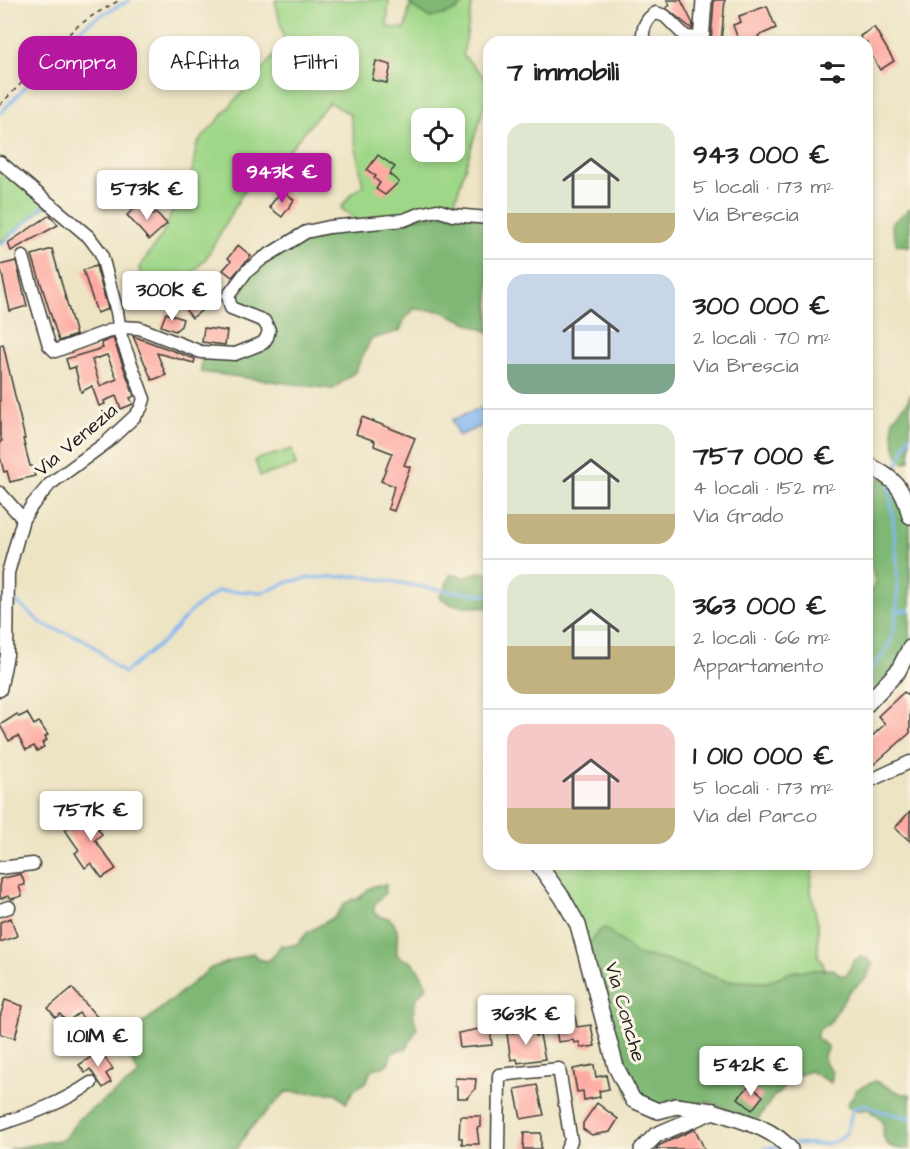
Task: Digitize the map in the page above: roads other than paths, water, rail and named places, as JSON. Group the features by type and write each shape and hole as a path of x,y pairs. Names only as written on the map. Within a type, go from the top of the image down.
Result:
{"street":[{"path":"701,36 704,0"},
{"path":"644,36 645,24 649,17 656,13 664,16 685,36"},
{"name":"Via Venezia","path":"0,162 89,237 101,253 121,337 144,399 141,408 107,442 50,484 23,519 9,573 7,655 0,690"},
{"path":"22,257 49,345 56,351 120,327 139,328 201,352 235,354 262,343 267,337 268,330 264,321 231,308 228,296 246,272 262,259 306,232 329,226 404,220 437,210 453,215 483,218"},
{"path":"873,467 892,478 906,500 910,516"},
{"path":"0,493 23,519"},
{"path":"873,698 898,671 910,648"},
{"path":"873,779 910,762"},
{"path":"0,868 33,864"},
{"name":"Via Conche","path":"542,870 578,925 616,1066 633,1100 658,1111 676,1106 713,1111 754,1125 782,1139 790,1149"},
{"path":"498,1149 499,1075 559,1069 571,1141 567,1149"},
{"path":"0,1124 33,1114 65,1100 92,1083"},
{"path":"642,1149 656,1135 713,1111"}],"water":[{"path":"481,408 483,413 483,426 458,436 452,420"}],"waterway":[{"path":"0,113 78,31 96,18 130,0"},
{"path":"0,245 44,206 42,205"},
{"path":"895,470 910,435"},
{"path":"873,666 889,645 896,618 897,560 889,485"},
{"path":"16,602 45,625 88,642 124,673 165,640 192,610 218,591 264,592 289,582 309,578 360,576 447,591 483,594"},
{"path":"897,611 910,610"},
{"path":"795,1143 823,1144 842,1138 846,1133 853,1109 865,1104 880,1111 910,1118"},
{"path":"765,1149 779,1146"}]}
